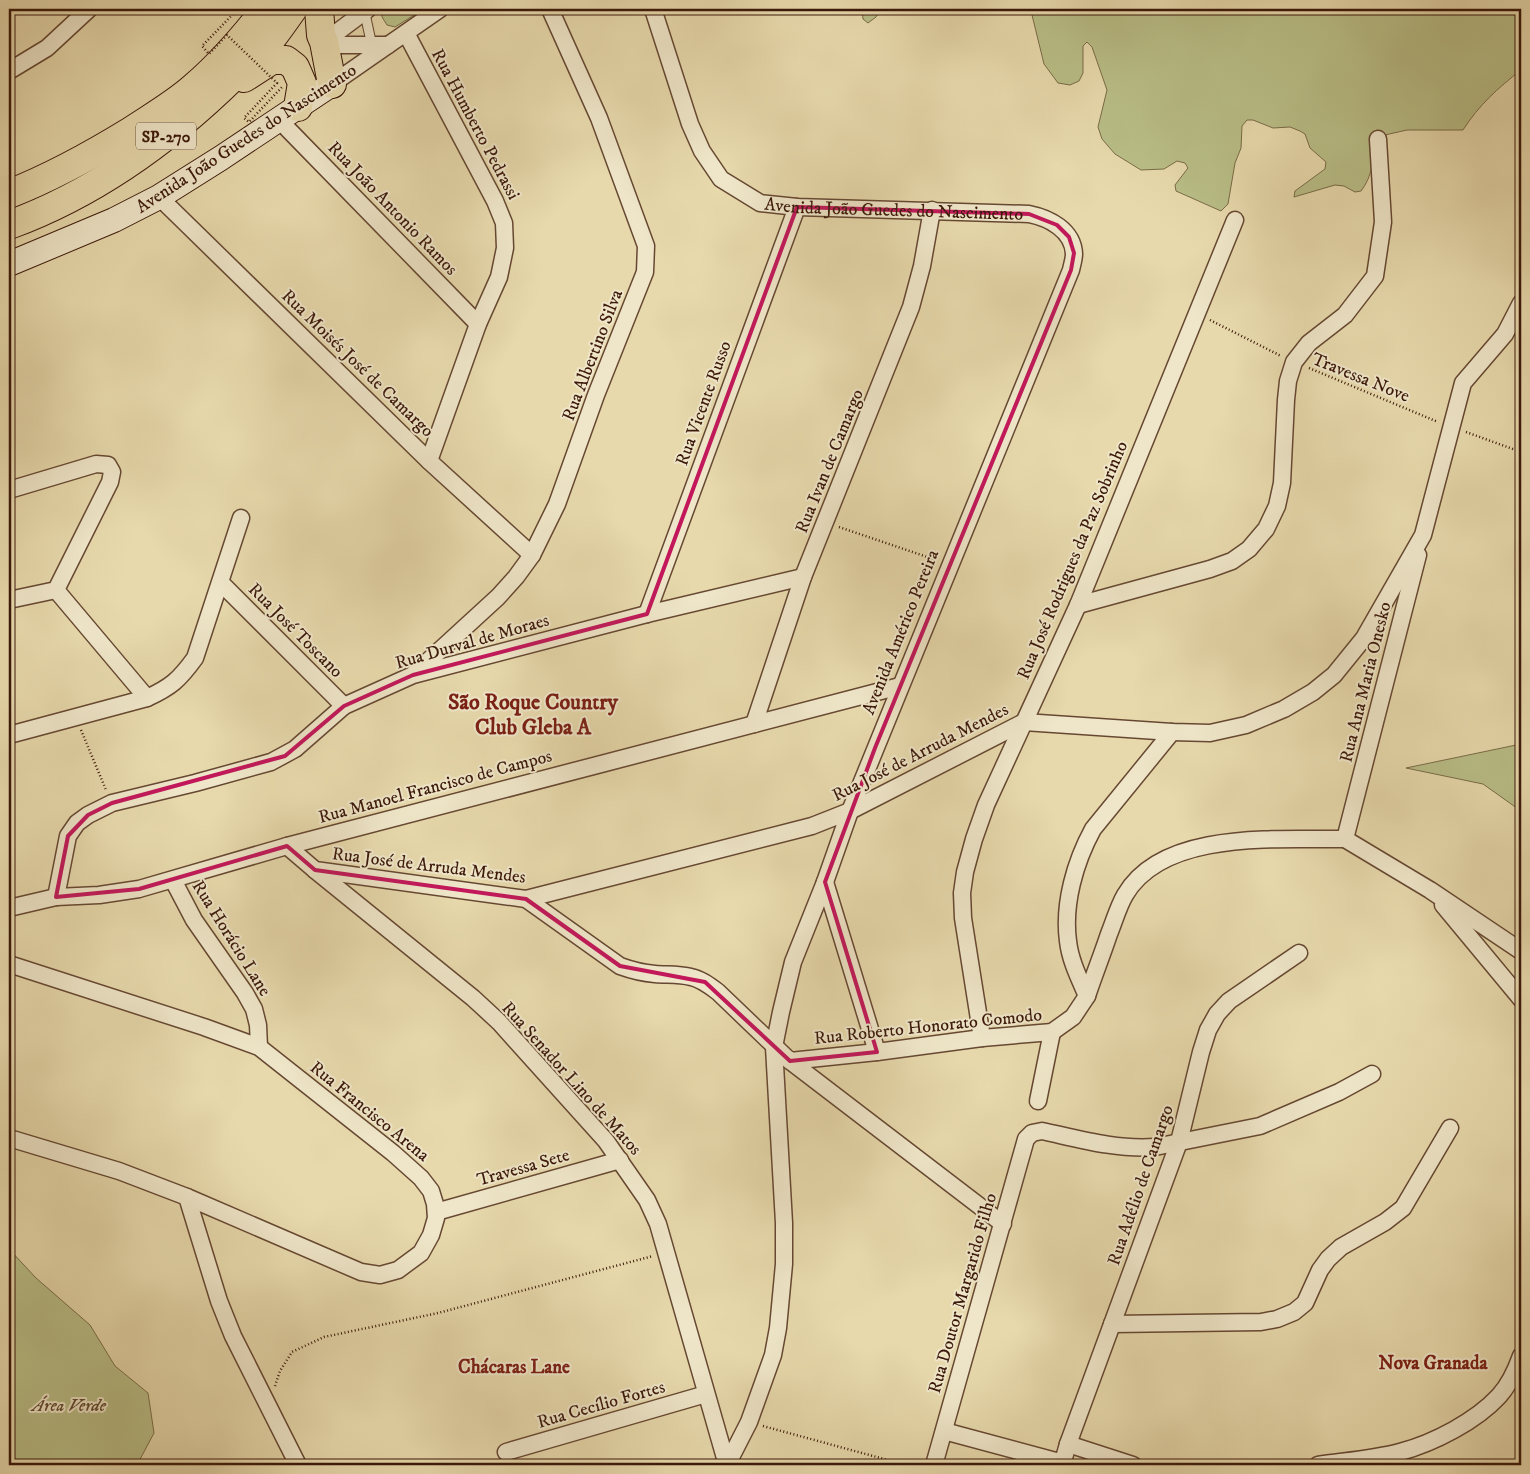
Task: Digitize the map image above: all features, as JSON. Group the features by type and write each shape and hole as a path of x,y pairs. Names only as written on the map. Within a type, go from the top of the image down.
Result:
{"highway":[{"name":"SP-270","path":"9,194 38,182 96,153 154,116 193,88 222,61 266,9"},
{"name":"SP-270","path":"9,224 31,217 78,193 128,163 165,136 214,95 268,42 293,9"},
{"path":"319,9 318,22 332,84"},
{"path":"214,95 272,60 286,60 295,67 302,83 286,104"}],"street":[{"path":"9,71 47,48 89,9"},
{"name":"Avenida João Guedes do Nascimento","path":"11,264 114,220 160,196 286,104 332,84 380,45 406,33 440,9"},
{"name":"Rua Albertino Silva","path":"413,675 498,597 532,555 558,504 596,395 645,272 646,246 599,118 550,9"},
{"name":"Avenida João Guedes do Nascimento","path":"653,9 690,124 702,151 721,180 760,204 797,207 1030,214 1043,217 1057,225 1069,238"},
{"path":"324,42 359,12"},
{"name":"Rua Humberto Pedrassi","path":"406,33 495,201 504,223 505,248 498,277 478,324 429,461"},
{"path":"324,42 342,45 380,45"},
{"name":"Rua João Antonio Ramos","path":"286,104 478,324"},
{"path":"1078,605 1210,570 1232,561 1249,549 1266,529 1277,506 1282,483 1288,381 1294,362 1309,343 1345,315 1375,276 1383,222 1378,139"},
{"name":"Rua Moisés José de Camargo","path":"160,196 429,461 532,555"},
{"name":"Rua Vicente Russo","path":"647,614 797,207"},
{"name":"Rua Ivan de Camargo","path":"754,724 803,577 911,307 922,266 932,210"},
{"name":"Rua José Rodrigues da Paz Sobrinho","path":"982,1038 963,918 962,893 965,872 974,838 986,805 1078,605 1235,220"},
{"name":"Avenida Américo Pereira","path":"727,1465 749,1422 773,1355 778,1328 784,1264 784,1223 774,1047 784,995 791,970 850,812 949,565 1071,270 1074,253 1069,238"},
{"name":"Rua José de Arruda Mendes","path":"287,846 315,870 526,899 812,826 850,812 1024,722 1210,733 1246,725 1284,709 1318,688 1334,675 1364,638 1423,535 1463,383 1505,334 1521,303"},
{"path":"9,490 96,464 108,465 112,472 110,482 56,590"},
{"path":"9,735 148,698 168,688 183,674 195,658 241,518"},
{"name":"Rua Ana Maria Onesko","path":"1345,838 1423,535"},
{"name":"Rua Durval de Moraes","path":"56,897 68,836 77,823 88,815 112,804 271,762 295,749 344,706 413,675 647,614 803,577"},
{"name":"Rua José Toscano","path":"221,582 344,706"},
{"path":"9,600 56,590"},
{"path":"56,590 148,698"},
{"name":"Rua Manoel Francisco de Campos","path":"9,908 56,897 99,895 139,889 287,846 900,686"},
{"path":"1087,996 1071,955 1067,930 1070,891 1078,864 1093,829 1172,732"},
{"path":"1345,838 1430,890 1521,951"},
{"name":"Rua Roberto Honorato Comodo","path":"790,1061 982,1038 1052,1032 1073,1017 1087,996 1125,895 1156,864 1179,852 1234,841 1345,838"},
{"name":"Rua Senador Lino de Matos","path":"315,870 473,998 499,1022 600,1134 620,1160 647,1200 658,1224 727,1465"},
{"name":"Rua Horácio Lane","path":"173,880 194,920 246,993 254,1009 258,1025 259,1047"},
{"path":"825,882 876,1052"},
{"path":"1430,890 1521,999"},
{"path":"526,899 620,966 646,973 692,977 705,982 718,992 790,1061 1003,1224"},
{"name":"Rua Adélio de Camargo","path":"1063,1464 1068,1444 1179,1142 1208,1030 1217,1014 1229,1001 1299,953"},
{"name":"Rua Francisco Arena","path":"9,964 204,1027 259,1047 393,1153 421,1178 430,1190 436,1204 436,1212"},
{"path":"1038,1101 1052,1032"},
{"path":"1179,1142 1260,1126 1338,1092 1372,1074"},
{"path":"1112,1324 1262,1322 1277,1319 1294,1312 1305,1303 1320,1270 1341,1246 1385,1222 1403,1208 1450,1128"},
{"name":"Rua Doutor Margarido Filho","path":"934,1465 1026,1139 1032,1133 1042,1131 1137,1149 1179,1142"},
{"path":"9,1138 128,1174 187,1197 361,1272 380,1275 398,1270 421,1253 430,1235 436,1218 436,1212"},
{"name":"Travessa Sete","path":"436,1212 620,1160"},
{"path":"187,1197 233,1336 298,1465"},
{"path":"1318,1465 1401,1452 1436,1439 1467,1421 1500,1394 1515,1372 1521,1356"},
{"name":"Rua Cecílio Fortes","path":"506,1452 706,1394"},
{"path":"944,1431 1063,1464"},
{"path":"1068,1444 1134,1465"}],"lane":[{"path":"359,12 380,45"}],"path":[{"path":"238,9 202,46 209,54 227,35 277,83 244,118 249,122 286,104"},
{"name":"Travessa Nove","path":"1197,313 1294,362 1451,427 1521,452"},
{"path":"826,522 949,565"},
{"path":"76,718 112,804"},
{"path":"268,1406 280,1371 292,1352 324,1336 438,1313 666,1253"},
{"path":"749,1422 906,1465"}],"highlighted area":[{"path":"797,207 1029,214 1057,225 1069,237 1074,253 1071,270 875,748 825,882 877,1052 790,1061 705,982 620,966 526,899 315,870 287,846 139,889 56,897 68,836 88,815 112,803 285,756 344,706 413,675 647,614"}],"green space":[{"path":"382,9 424,9 395,27 387,25 382,17"},
{"path":"862,9 880,9 876,17 868,23 863,19"},
{"path":"1026,9 1521,9 1521,70 1489,97 1463,130 1407,130 1376,137 1374,158 1368,179 1361,191 1355,192 1344,186 1335,185 1294,197 1295,191 1325,169 1326,162 1310,148 1305,134 1300,131 1290,127 1273,128 1253,120 1247,120 1242,126 1241,148 1235,163 1228,204 1221,211 1176,191 1175,185 1188,168 1185,163 1177,161 1164,169 1141,170 1115,154 1102,139 1098,127 1107,90 1092,47 1087,42 1083,46 1083,73 1079,81 1070,85 1058,83 1044,64 1032,15"},
{"path":"1521,744 1521,811 1483,784 1406,768"},
{"name":"Área Verde","path":"9,1249 36,1278 90,1325 115,1366 148,1393 154,1433 137,1465 9,1465"}],"district":[{"name":"São Roque Country Club Gleba A","path":"533,714"},
{"name":"Nova Granada","path":"1433,1362"},
{"name":"Chácaras Lane","path":"514,1366"}]}
